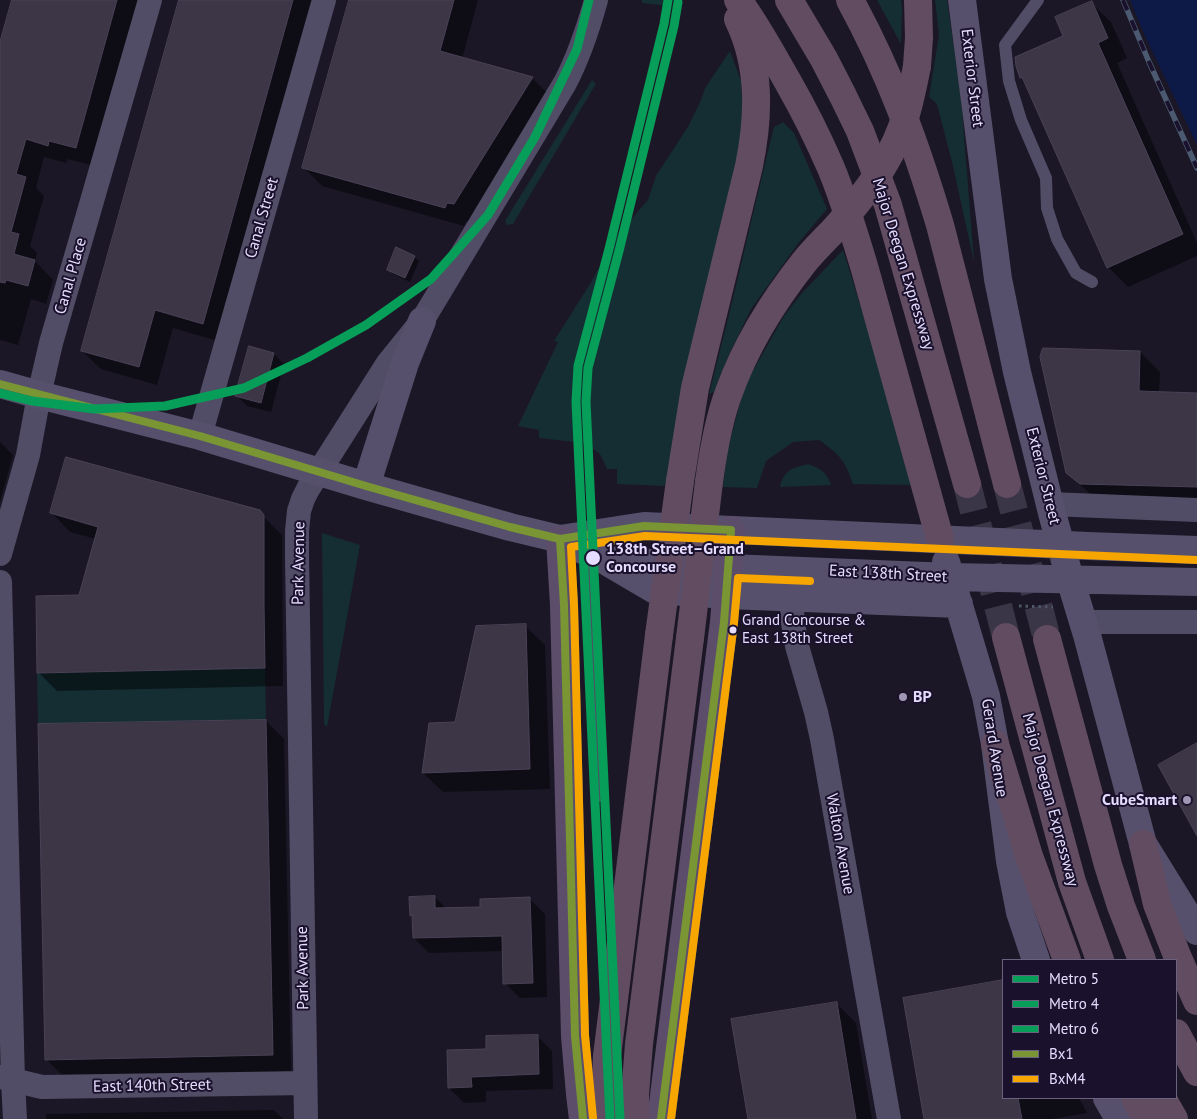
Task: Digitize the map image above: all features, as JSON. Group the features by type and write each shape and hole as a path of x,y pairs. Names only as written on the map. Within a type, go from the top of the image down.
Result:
{"highway":[{"path":"604,1119 607,1056 680,481 698,372 749,166 757,118 754,71 741,24 729,0"},
{"path":"738,0 768,46 802,106 832,171 864,266 940,539"},
{"name":"Major Deegan Expressway","path":"789,0 824,59 860,131 888,205 967,484"},
{"path":"850,0 866,29 894,90 922,166 940,225 1007,484"},
{"path":"635,1119 639,1044 709,482 722,412 749,346 774,304 806,260 834,230 864,193 879,172 902,129 916,66 919,38 918,0"},
{"name":"Major Deegan Expressway","path":"1006,637 1072,882 1100,959"},
{"path":"1047,639 1108,866 1142,959"},
{"path":"995,744 1029,856 1068,959"},
{"path":"1143,844 1157,904 1197,1001"},
{"path":"1177,1035 1197,1072"},
{"path":"1135,1099 1146,1119"},
{"path":"1163,1099 1174,1119"}],"main road":[{"name":"Exterior Street","path":"962,0 998,279 1017,372 1050,504 1070,579 1084,622 1143,844 1197,932"},
{"path":"366,486 406,363 422,321"},
{"name":"East 138th Street","path":"0,384 200,436 366,486 560,540 597,557 729,568 950,577 1197,582"},
{"name":"East 138th Street","path":"560,540 644,526 1197,550"},
{"path":"661,1119 726,595 731,530"},
{"name":"Gerard Avenue","path":"940,539 986,696 995,744 1011,869 1020,912 1036,959"},
{"path":"560,540 564,605 575,1036 583,1119"},
{"path":"597,557 655,590 726,595 958,604"},
{"path":"1108,1099 1118,1119"}],"street":[{"name":"Canal Place","path":"0,554 28,455 38,395 51,342 150,0"},
{"name":"Canal Street","path":"200,436 324,0"},
{"name":"Park Avenue","path":"306,1119 299,511 303,499 319,471 388,363 422,321 565,83 584,40 596,0"},
{"path":"1050,504 1197,510"},
{"name":"Walton Avenue","path":"793,570 791,598 797,646 822,739 889,1119"},
{"path":"0,582 6,1079 15,1119"},
{"path":"1084,622 1197,622"},
{"name":"East 140th Street","path":"6,1079 42,1088 305,1083"}],"lane":[{"path":"1038,0 1005,45 1009,81 1021,120 1046,178 1048,208 1057,239 1076,274 1092,282"},
{"path":"597,557 592,646 598,796"}],"green space":[{"path":"642,0 673,0 669,6 642,3"},
{"path":"877,0 901,0 901,44"},
{"path":"935,0 947,0 961,97 974,262 937,104 929,97 939,35"},
{"path":"730,51 741,81 744,133 697,329 665,486 617,484 617,469 607,469 600,454 584,443 539,438 539,430 518,426 558,342 554,341 590,284 618,234 648,200 656,176 689,125 705,88"},
{"path":"592,80 596,84 513,224 507,225 505,221"},
{"path":"783,122 794,133 827,209 800,241 751,309 714,392 709,394 774,127"},
{"path":"843,250 868,330 911,485 853,484 840,458 832,449 819,440 793,442 766,461 757,488 723,487 727,452 745,385 784,316 802,293"},
{"path":"808,464 822,471 831,485 780,487 786,473"},
{"path":"322,533 360,545 327,727 324,724"},
{"path":"265,668 266,720 38,724 37,673"}],"water":[{"path":"1130,0 1197,0 1197,145 1145,36"}],"building":[{"path":"12,0 117,0 76,148 49,141 48,146 26,139 16,174 26,177 11,232 19,234 14,254 35,260 28,286 6,280 5,283 0,282 0,42"},
{"path":"179,0 293,0 203,324 155,310 139,367 81,351"},
{"path":"349,0 454,0 440,51 533,77 454,204 447,203 445,208 302,168"},
{"path":"1092,1 1108,38 1098,43 1183,234 1107,268 1022,77 1020,78 1015,57 1063,36 1055,17"},
{"path":"396,247 415,256 405,278 387,270"},
{"path":"249,346 274,353 261,403 235,396"},
{"path":"1043,348 1140,351 1139,391 1197,393 1197,487 1080,484 1066,473 1040,357"},
{"path":"66,457 260,510 264,515 265,668 37,673 36,596 79,595 98,527 50,513"},
{"path":"526,624 530,769 422,773 429,723 455,722 476,626"},
{"path":"266,720 273,1055 45,1060 38,724"},
{"name":"CubeSmart","path":"1197,743 1197,836 1158,765"},
{"path":"435,896 435,908 480,907 480,899 530,897 533,983 503,984 502,936 413,938 409,897"},
{"path":"1002,980 1002,1099 1018,1099 1022,1119 924,1119 903,998"},
{"path":"837,1002 856,1119 748,1119 731,1019"},
{"path":"538,1035 539,1074 471,1077 472,1087 448,1088 447,1050 486,1049 486,1036"}],"tunnel":[{"path":"967,484 1006,637"},
{"path":"1007,484 1047,639"}],"railway":[{"path":"1123,0 1197,168"}],"metro line":[{"name":"6","path":"0,393 32,401 94,409 165,406 244,388 307,358 366,325 431,279 488,215 535,137 577,49 589,0"},
{"name":"5","path":"610,1119 576,402 578,366 609,249 664,24 668,0"},
{"name":"4","path":"620,1119 586,402 588,368 619,251 674,26 678,2"}],"transit line":[{"name":"Bx1","path":"0,384 200,436 366,486 510,527 560,539 644,526 731,530 724,622 661,1119"},
{"name":"BxM4","path":"593,1118 585,1035 571,547 645,536 1197,560"},
{"name":"Bx1","path":"560,539 564,605 575,1036 583,1119"},
{"name":"BxM4","path":"671,1119 734,623 738,578 810,581"}],"place":[{"name":"138th Street–Grand Concourse","path":"593,558"},
{"name":"Grand Concourse & East 138th Street","path":"733,630"},
{"name":"BP","path":"903,697"},
{"name":"CubeSmart","path":"1187,800"}]}
